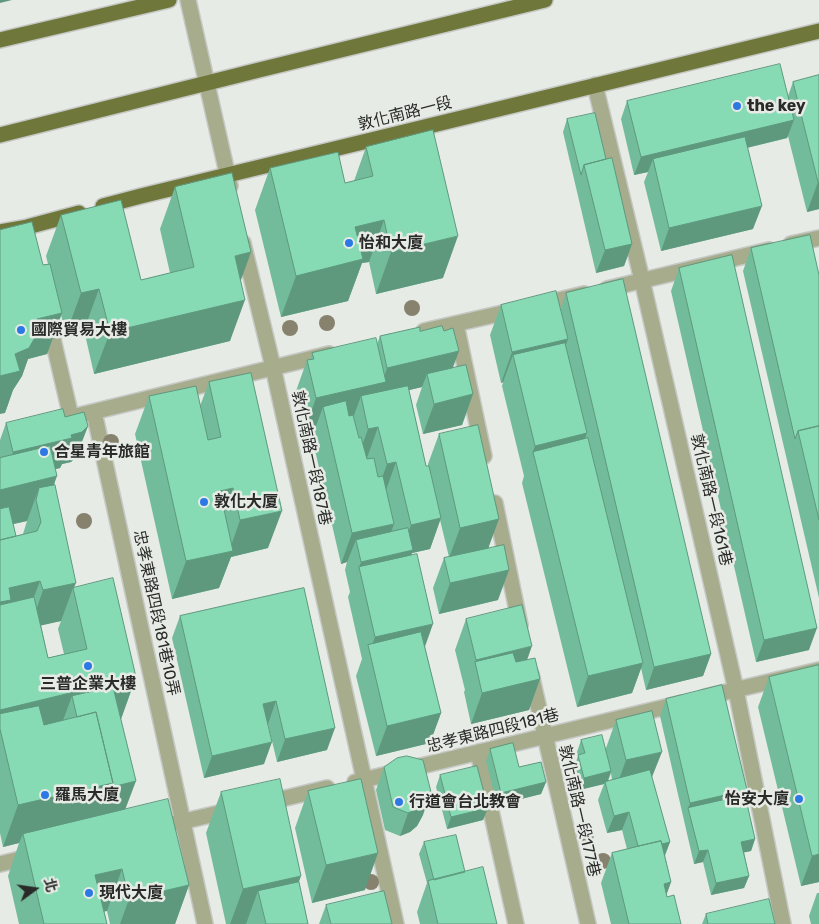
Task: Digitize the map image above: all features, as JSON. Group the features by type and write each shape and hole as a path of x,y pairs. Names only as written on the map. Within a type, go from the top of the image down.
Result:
{"main road":[{"path":"0,40 169,0"},
{"path":"0,135 545,0"},
{"name":"敦化南路一段","path":"0,232 27,227 141,196 819,31"}],"street":[{"path":"188,0 233,199"},
{"name":"敦化南路一段161巷","path":"595,85 642,280 736,690 783,924"},
{"path":"27,227 31,245"},
{"name":"敦化南路一段187巷","path":"240,228 273,368 396,924"},
{"path":"408,335 819,238"},
{"path":"44,302 71,417"},
{"path":"456,324 487,466"},
{"path":"54,421 340,351"},
{"name":"忠孝東路四段181巷10弄","path":"94,412 205,924"},
{"path":"491,485 524,640"},
{"name":"敦化南路一段177巷","path":"528,659 544,737 588,924"},
{"name":"忠孝東路四段181巷","path":"145,830 364,780 819,670"},
{"path":"478,752 516,924"},
{"path":"0,864 48,853"}],"building":[{"path":"780,64 794,120 641,157 627,101"},
{"path":"819,75 819,182 818,182 793,82"},
{"path":"595,113 606,159 584,165 581,175 567,119"},
{"path":"433,130 458,236 391,252 384,220 355,227 363,259 296,276 270,168 338,152 345,183 373,176 366,147"},
{"path":"745,137 762,206 669,228 653,159"},
{"path":"612,158 632,244 605,250 584,165"},
{"path":"232,173 251,252 235,256 245,300 110,332 99,289 81,293 61,215 121,200 141,280 194,267 175,187"},
{"path":"32,222 43,265 50,264 62,313 37,319 39,327 29,348 15,354 20,371 0,376 0,230"},
{"path":"810,235 819,275 819,426 798,431 795,439 751,248"},
{"path":"732,255 817,628 764,640 679,268"},
{"path":"623,279 711,654 654,667 566,293"},
{"path":"556,291 568,339 512,352 501,305"},
{"path":"442,326 444,331 453,328 459,351 387,368 380,336 420,327 420,331"},
{"path":"376,338 386,382 316,398 307,360 314,359 312,353"},
{"path":"565,343 587,433 535,446 513,355"},
{"path":"466,365 473,394 434,404 427,374"},
{"path":"251,373 282,511 240,520 233,488 220,491 233,551 186,561 149,396 196,386 208,440 221,437 209,382"},
{"path":"408,386 426,466 429,466 441,518 411,525 396,462 387,464 378,427 368,429 361,396"},
{"path":"346,401 349,416 353,415 367,459 374,458 378,477 383,476 394,524 352,533 323,407"},
{"path":"63,409 65,417 84,412 88,426 82,432 71,435 72,438 13,452 6,423"},
{"path":"478,425 499,519 460,528 439,434"},
{"path":"819,426 819,520 798,431"},
{"path":"588,438 643,663 588,676 533,452"},
{"path":"50,446 57,476 0,490 0,458"},
{"path":"55,485 76,583 43,590 40,581 9,588 11,600 0,602 0,540 37,531 41,522 36,500 39,488"},
{"path":"9,507 16,536 0,540 0,509"},
{"path":"408,528 413,550 361,562 356,540"},
{"path":"504,545 509,570 450,583 444,558"},
{"path":"417,554 433,624 375,637 359,567"},
{"path":"113,578 136,677 0,710 0,605 34,597 48,658 87,649 73,588"},
{"path":"304,588 335,728 285,739 276,701 263,704 272,742 212,756 180,616"},
{"path":"522,605 532,646 476,660 466,619"},
{"path":"421,632 441,713 387,726 368,645"},
{"path":"513,653 516,662 535,658 540,679 482,693 475,662"},
{"path":"819,665 819,854 812,856 769,677"},
{"path":"722,685 747,790 690,803 666,699"},
{"path":"113,687 136,781 112,787 113,783 96,712 77,717 72,696"},
{"path":"39,706 44,725 96,712 113,783 18,805 0,729 0,714"},
{"path":"652,711 662,752 626,760 616,720"},
{"path":"602,735 611,771 584,778 578,755 585,753 581,740"},
{"path":"513,743 519,767 541,762 546,782 501,793 490,749"},
{"path":"407,756 423,760 431,792 426,803 408,813 393,807 384,767 397,758"},
{"path":"477,766 488,808 451,817 440,775"},
{"path":"650,770 670,842 662,844 661,841 638,846 629,812 614,816 605,782"},
{"path":"280,779 301,876 243,889 221,792"},
{"path":"361,779 378,853 326,865 308,791"},
{"path":"745,795 755,839 741,842 749,876 716,883 708,850 699,851 688,808"},
{"path":"168,799 189,885 129,899 122,869 95,875 107,924 44,924 23,834"},
{"path":"456,835 465,872 434,880 424,842"},
{"path":"661,841 671,882 664,884 667,897 674,895 681,924 629,924 612,853"},
{"path":"483,867 497,924 438,924 428,881"},
{"path":"299,882 308,924 266,924 258,891"},
{"path":"384,891 392,924 331,924 326,905"},
{"path":"769,899 775,924 708,924 706,914"}],"place":[{"name":"the key","path":"737,106"},
{"name":"怡和大廈","path":"349,243"},
{"name":"國際貿易大樓","path":"21,330"},
{"name":"合星青年旅館","path":"44,452"},
{"name":"敦化大厦","path":"204,502"},
{"name":"三普企業大樓","path":"88,666"},
{"name":"羅馬大廈","path":"45,795"},
{"name":"怡安大廈","path":"799,799"},
{"name":"行道會台北教會","path":"399,802"},
{"name":"現代大廈","path":"89,893"}]}
